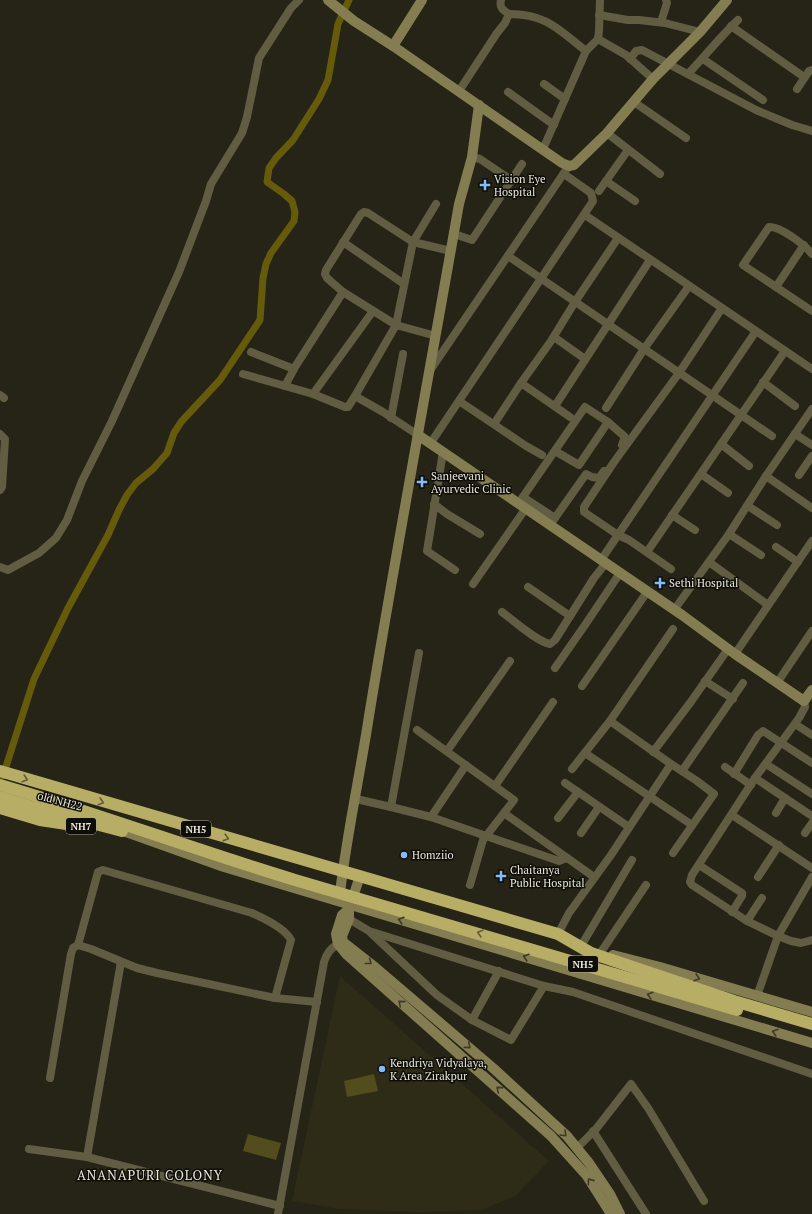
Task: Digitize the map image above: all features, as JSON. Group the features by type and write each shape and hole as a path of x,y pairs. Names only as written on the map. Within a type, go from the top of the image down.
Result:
{"highway":[{"name":"NH5","path":"0,772 558,934 596,952 734,1001 812,1024"},
{"name":"NH5","path":"0,785 40,809 131,830 340,893 348,909 812,1033"},
{"name":"old NH22","path":"0,797 40,809"},
{"name":"NH7","path":"0,808 40,809 131,830"}],"street":[{"path":"0,567 8,570 39,553 56,538 67,520 82,481 112,421 178,272 206,201 211,184 242,133 247,117 259,58 291,8 299,0"},
{"path":"328,0 354,21 480,105 562,163 566,170 591,193 593,197 584,215 542,279 430,444"},
{"path":"393,46 422,0"},
{"path":"501,0 500,5 502,10 510,14 531,16 542,19 562,30 586,51"},
{"path":"543,149 586,51 598,38 600,0"},
{"path":"661,22 667,0"},
{"path":"429,373 566,170 574,165 607,133 653,79 700,32 727,0"},
{"path":"459,91 510,14"},
{"path":"599,15 628,20 661,22 700,32"},
{"path":"688,74 714,44 738,20"},
{"path":"731,26 804,77"},
{"path":"598,38 630,59 653,79"},
{"path":"630,59 636,51 642,50 756,110 792,125 812,131"},
{"path":"702,59 763,100"},
{"path":"797,89 804,77 809,71 812,70"},
{"path":"544,84 565,99"},
{"path":"508,92 554,125"},
{"path":"634,102 686,138"},
{"path":"340,893 385,621 429,373 454,234 472,157 480,105"},
{"path":"607,133 660,174"},
{"path":"599,191 628,150"},
{"path":"472,157 480,159 511,180"},
{"path":"454,234 472,240 522,164"},
{"path":"606,181 635,201"},
{"path":"243,374 313,394 348,407 396,325 413,242 436,204"},
{"path":"436,336 396,325 343,292 327,278 325,274 343,242 361,214 364,212 368,213 413,242 451,251"},
{"path":"584,215 812,369"},
{"path":"812,254 804,245 777,228 769,227 743,264 743,267 812,311"},
{"path":"494,424 520,383 554,337 575,302 618,238"},
{"path":"343,242 404,284"},
{"path":"776,287 804,245"},
{"path":"508,256 772,436"},
{"path":"555,406 584,359 650,260"},
{"path":"606,408 644,349 689,286"},
{"path":"285,386 294,369 343,292"},
{"path":"671,569 629,540 618,535 584,512 584,507 614,462 679,373 722,308"},
{"path":"313,394 373,311"},
{"path":"502,612 536,638 550,644 555,640 594,578 618,535 756,331"},
{"path":"554,337 584,359"},
{"path":"647,552 785,351"},
{"path":"251,352 294,369"},
{"path":"391,418 403,354"},
{"path":"763,382 795,406"},
{"path":"520,383 570,417"},
{"path":"355,396 554,520 603,562 804,701"},
{"path":"459,401 542,455"},
{"path":"473,584 522,501 555,451 585,407 608,422 625,437 624,443 599,478 586,474 579,465 555,451"},
{"path":"674,610 729,534 766,476 812,409"},
{"path":"579,465 608,422"},
{"path":"0,434 5,439 1,488"},
{"path":"795,434 812,445"},
{"path":"721,444 749,466"},
{"path":"443,452 427,551 455,570"},
{"path":"799,475 812,456"},
{"path":"554,520 586,474"},
{"path":"700,474 728,493"},
{"path":"766,476 812,508"},
{"path":"434,504 447,514 480,534"},
{"path":"748,506 777,525"},
{"path":"672,515 695,530"},
{"path":"729,534 760,555"},
{"path":"654,752 705,680 731,651 768,605 812,541"},
{"path":"776,547 798,562"},
{"path":"709,562 768,605"},
{"path":"555,668 620,573"},
{"path":"528,587 570,616"},
{"path":"582,686 647,592"},
{"path":"572,770 610,722 673,629"},
{"path":"777,683 812,631"},
{"path":"391,807 419,653"},
{"path":"447,751 510,661"},
{"path":"705,680 733,699"},
{"path":"682,771 743,684"},
{"path":"812,690 804,701 805,707 795,724 753,781 690,879 692,885 747,921 791,941 801,943 812,940"},
{"path":"495,786 553,702"},
{"path":"610,722 714,794 673,853"},
{"path":"795,724 812,735"},
{"path":"417,730 514,800 483,840 470,885"},
{"path":"734,774 763,731 812,763"},
{"path":"585,752 692,825"},
{"path":"558,934 569,913 671,764"},
{"path":"766,764 812,794"},
{"path":"431,817 466,765"},
{"path":"725,767 734,774 753,781 785,798 812,816"},
{"path":"565,783 629,827"},
{"path":"558,818 578,792"},
{"path":"356,798 431,817 559,861 567,858"},
{"path":"776,813 785,798"},
{"path":"581,833 599,807"},
{"path":"504,813 594,877"},
{"path":"732,815 812,868"},
{"path":"805,833 812,823"},
{"path":"131,830 224,867 348,909 812,1043"},
{"path":"758,877 779,845"},
{"path":"581,946 632,860"},
{"path":"699,865 742,894 732,912"},
{"path":"50,1078 71,954 74,948 78,945 98,872 102,870 252,913 286,934 291,940 275,998"},
{"path":"360,876 348,909 336,934 338,944 346,954 551,1136 587,1176 611,1214"},
{"path":"757,996 778,936 812,877"},
{"path":"596,952 608,940 646,884"},
{"path":"747,921 762,898"},
{"path":"348,909 436,995 472,1020 511,1040 544,986"},
{"path":"348,909 342,936 344,942 493,1068 555,1124 577,1148 603,1184 620,1214"},
{"path":"369,931 544,986 573,992 812,1074"},
{"path":"29,1149 87,1157 279,1210 326,955 330,949 338,944"},
{"path":"78,945 121,962 157,973 275,998 317,1002"},
{"path":"596,952 660,967 812,1012"},
{"path":"87,1157 121,962"},
{"path":"472,1020 499,971"},
{"path":"568,1154 577,1148 593,1131 631,1084 648,1108 704,1201"},
{"path":"593,1131 646,1214"}],"shaded area":[{"name":"Kendriya Vidyalaya, K Area Zirakpur","path":"340,976 549,1161 515,1196 482,1210 419,1212 339,1209 292,1201"},
{"path":"374,1074 378,1091 347,1097 344,1081"},
{"path":"248,1134 281,1143 276,1160 243,1151"}],"waterway":[{"path":"3,776 34,679 68,608 108,535 127,495 136,483 153,469 167,453 174,433 181,422 220,380 260,320 263,278 266,264 271,253 294,221 295,212 292,201 267,182 269,168 293,140 319,99 328,80 338,24 349,0"}],"place":[{"name":"Vision Eye Hospital","path":"485,185"},
{"name":"Sanjeevani Ayurvedic Clinic","path":"422,482"},
{"name":"Sethi Hospital","path":"660,583"},
{"name":"Homziio","path":"404,855"},
{"name":"Chaitanya Public Hospital","path":"501,876"},
{"name":"Kendriya Vidyalaya, K Area Zirakpur","path":"382,1069"}],"district":[{"name":"ANANAPURI COLONY","path":"150,1175"}]}
